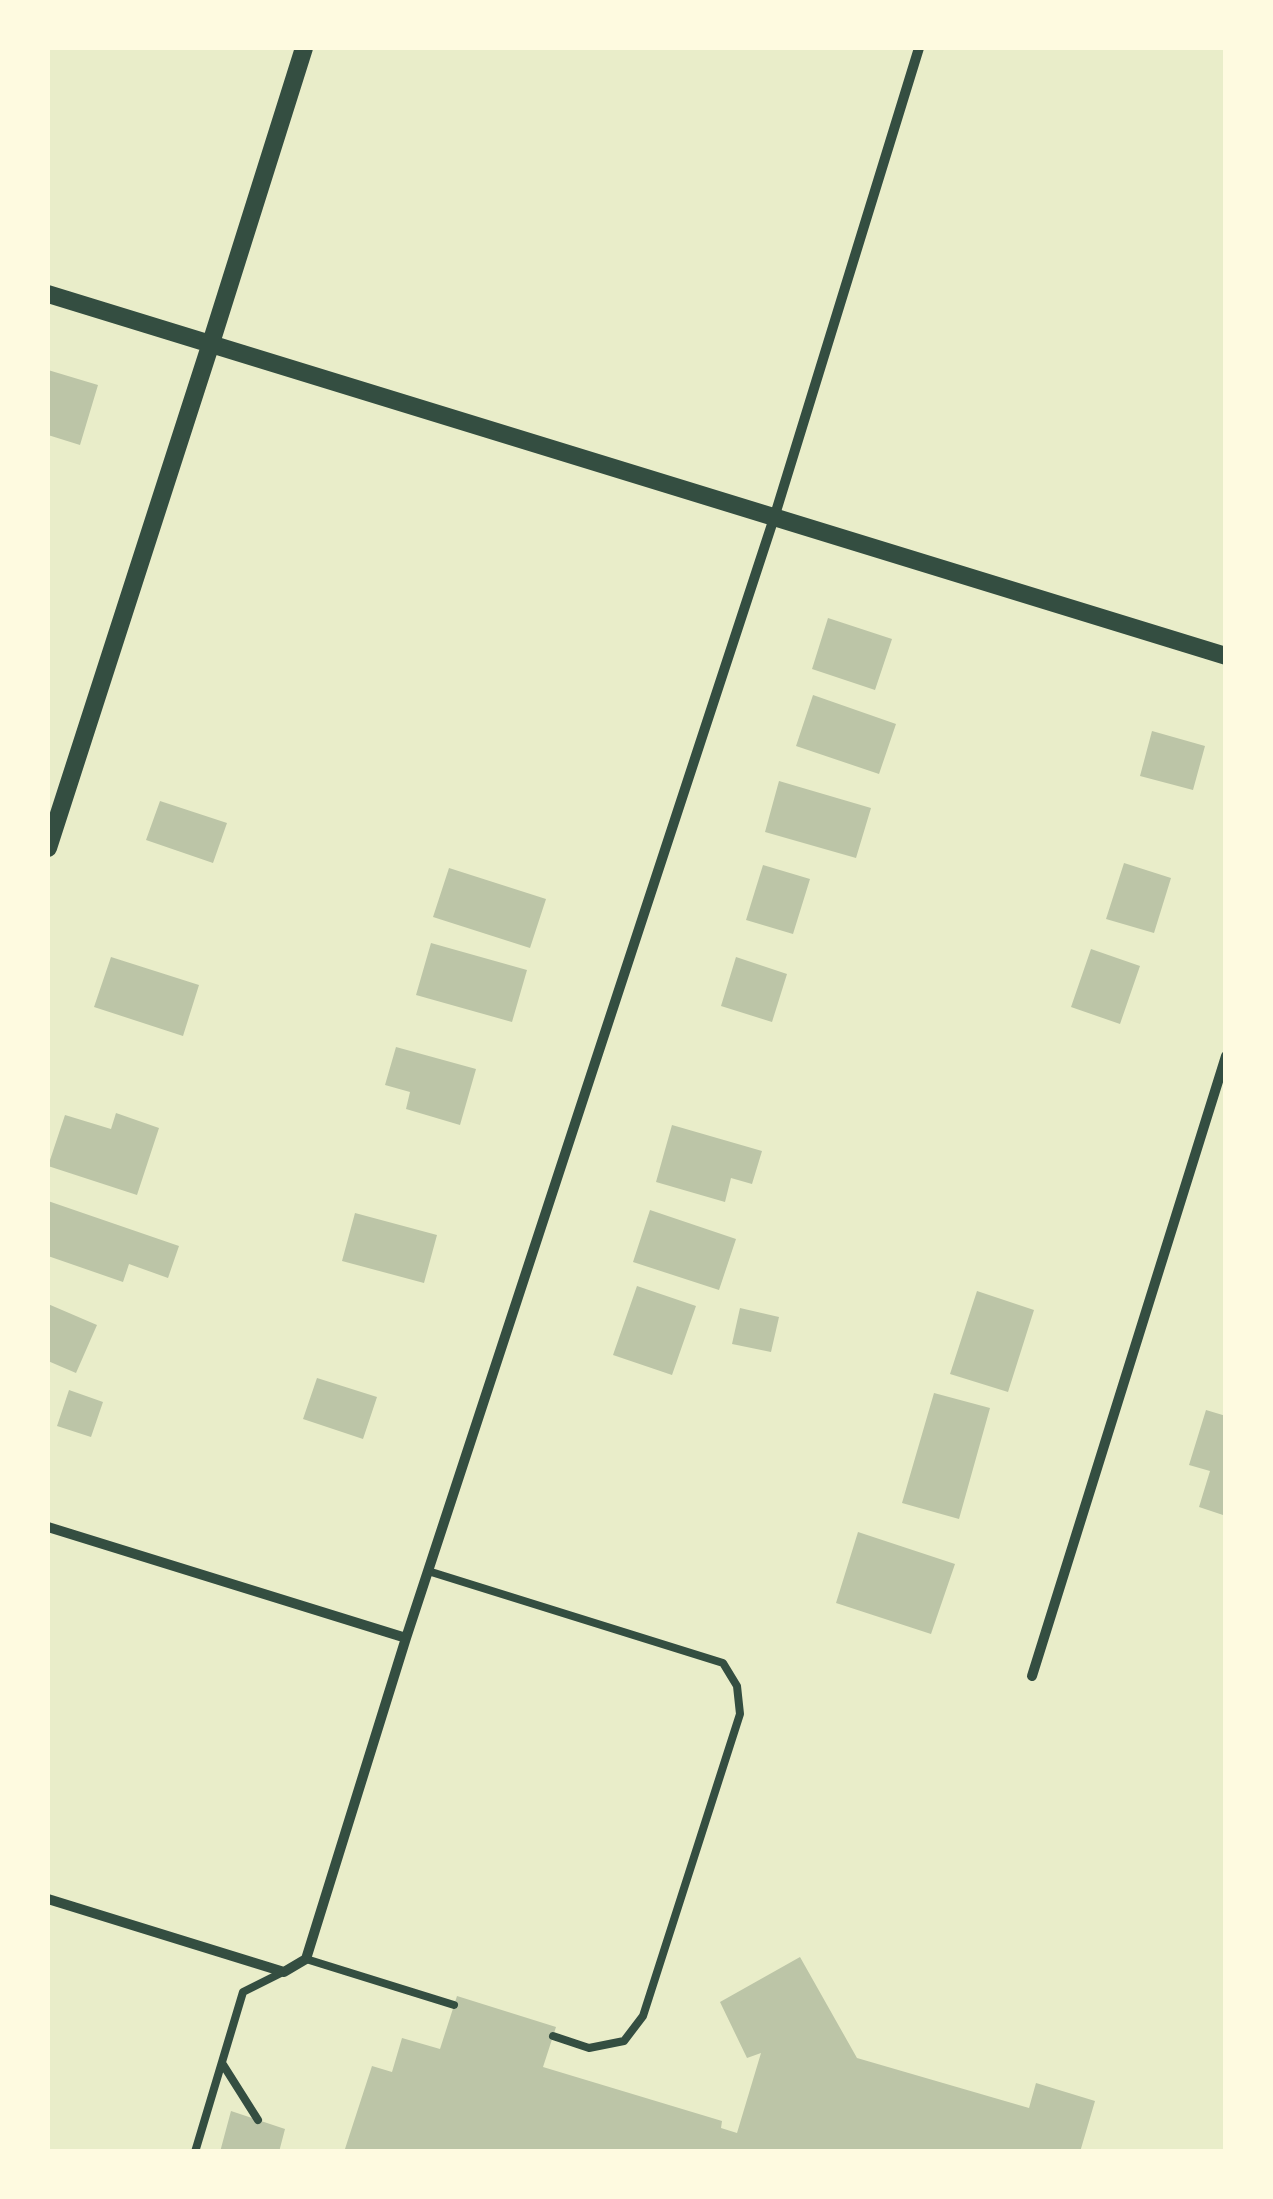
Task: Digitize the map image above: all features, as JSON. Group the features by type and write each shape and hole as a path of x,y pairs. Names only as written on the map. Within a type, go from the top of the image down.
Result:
{"street":[{"path":"48,848 304,48"},
{"path":"48,1899 284,1972 306,1960 406,1638 774,518 920,48"},
{"path":"48,294 1226,656"},
{"path":"1032,1676 1226,1056"},
{"path":"48,1527 406,1638"}],"lane":[{"path":"428,1572 722,1663 737,1686 740,1714 643,2016 624,2042 590,2048 553,2036"},
{"path":"306,1960 454,2005"},
{"path":"195,2152 244,1992 284,1972"},
{"path":"222,2063 258,2120"}],"building":[{"path":"48,370 98,385 80,445 48,435"},
{"path":"828,618 892,639 875,690 812,669"},
{"path":"813,695 896,724 879,774 796,746"},
{"path":"1152,731 1205,746 1193,790 1140,776"},
{"path":"779,781 871,808 856,858 765,832"},
{"path":"160,801 227,823 213,863 146,840"},
{"path":"1124,863 1171,878 1154,933 1106,919"},
{"path":"763,865 810,879 793,934 746,920"},
{"path":"449,868 546,899 530,948 433,917"},
{"path":"431,943 527,970 512,1022 416,995"},
{"path":"1091,949 1140,966 1120,1024 1071,1007"},
{"path":"111,957 199,985 183,1036 94,1007"},
{"path":"736,957 787,974 772,1022 721,1006"},
{"path":"396,1047 476,1069 460,1125 406,1109 410,1092 385,1085"},
{"path":"116,1113 159,1128 137,1195 48,1166 65,1115 111,1129"},
{"path":"672,1125 762,1151 752,1184 731,1178 725,1202 656,1182"},
{"path":"48,1201 179,1246 168,1278 129,1264 123,1282 48,1256"},
{"path":"650,1210 736,1239 719,1290 633,1262"},
{"path":"355,1213 437,1235 424,1283 342,1261"},
{"path":"637,1286 696,1306 672,1375 613,1355"},
{"path":"977,1291 1034,1310 1008,1392 950,1374"},
{"path":"48,1304 97,1325 76,1373 48,1361"},
{"path":"740,1308 779,1317 771,1352 732,1344"},
{"path":"317,1378 377,1397 363,1439 303,1419"},
{"path":"69,1390 103,1402 91,1437 57,1426"},
{"path":"934,1393 990,1408 959,1519 902,1503"},
{"path":"1206,1410 1226,1416 1226,1516 1199,1507 1210,1471 1189,1465"},
{"path":"858,1532 955,1564 931,1634 836,1603"},
{"path":"800,1957 857,2058 1029,2108 1036,2083 1095,2101 1080,2152 344,2152 372,2066 392,2072 402,2038 440,2049 457,1996 556,2027 543,2067 722,2121 721,2128 737,2133 761,2053 747,2058 720,2002"},
{"path":"231,2111 285,2129 279,2152 220,2152"}]}
